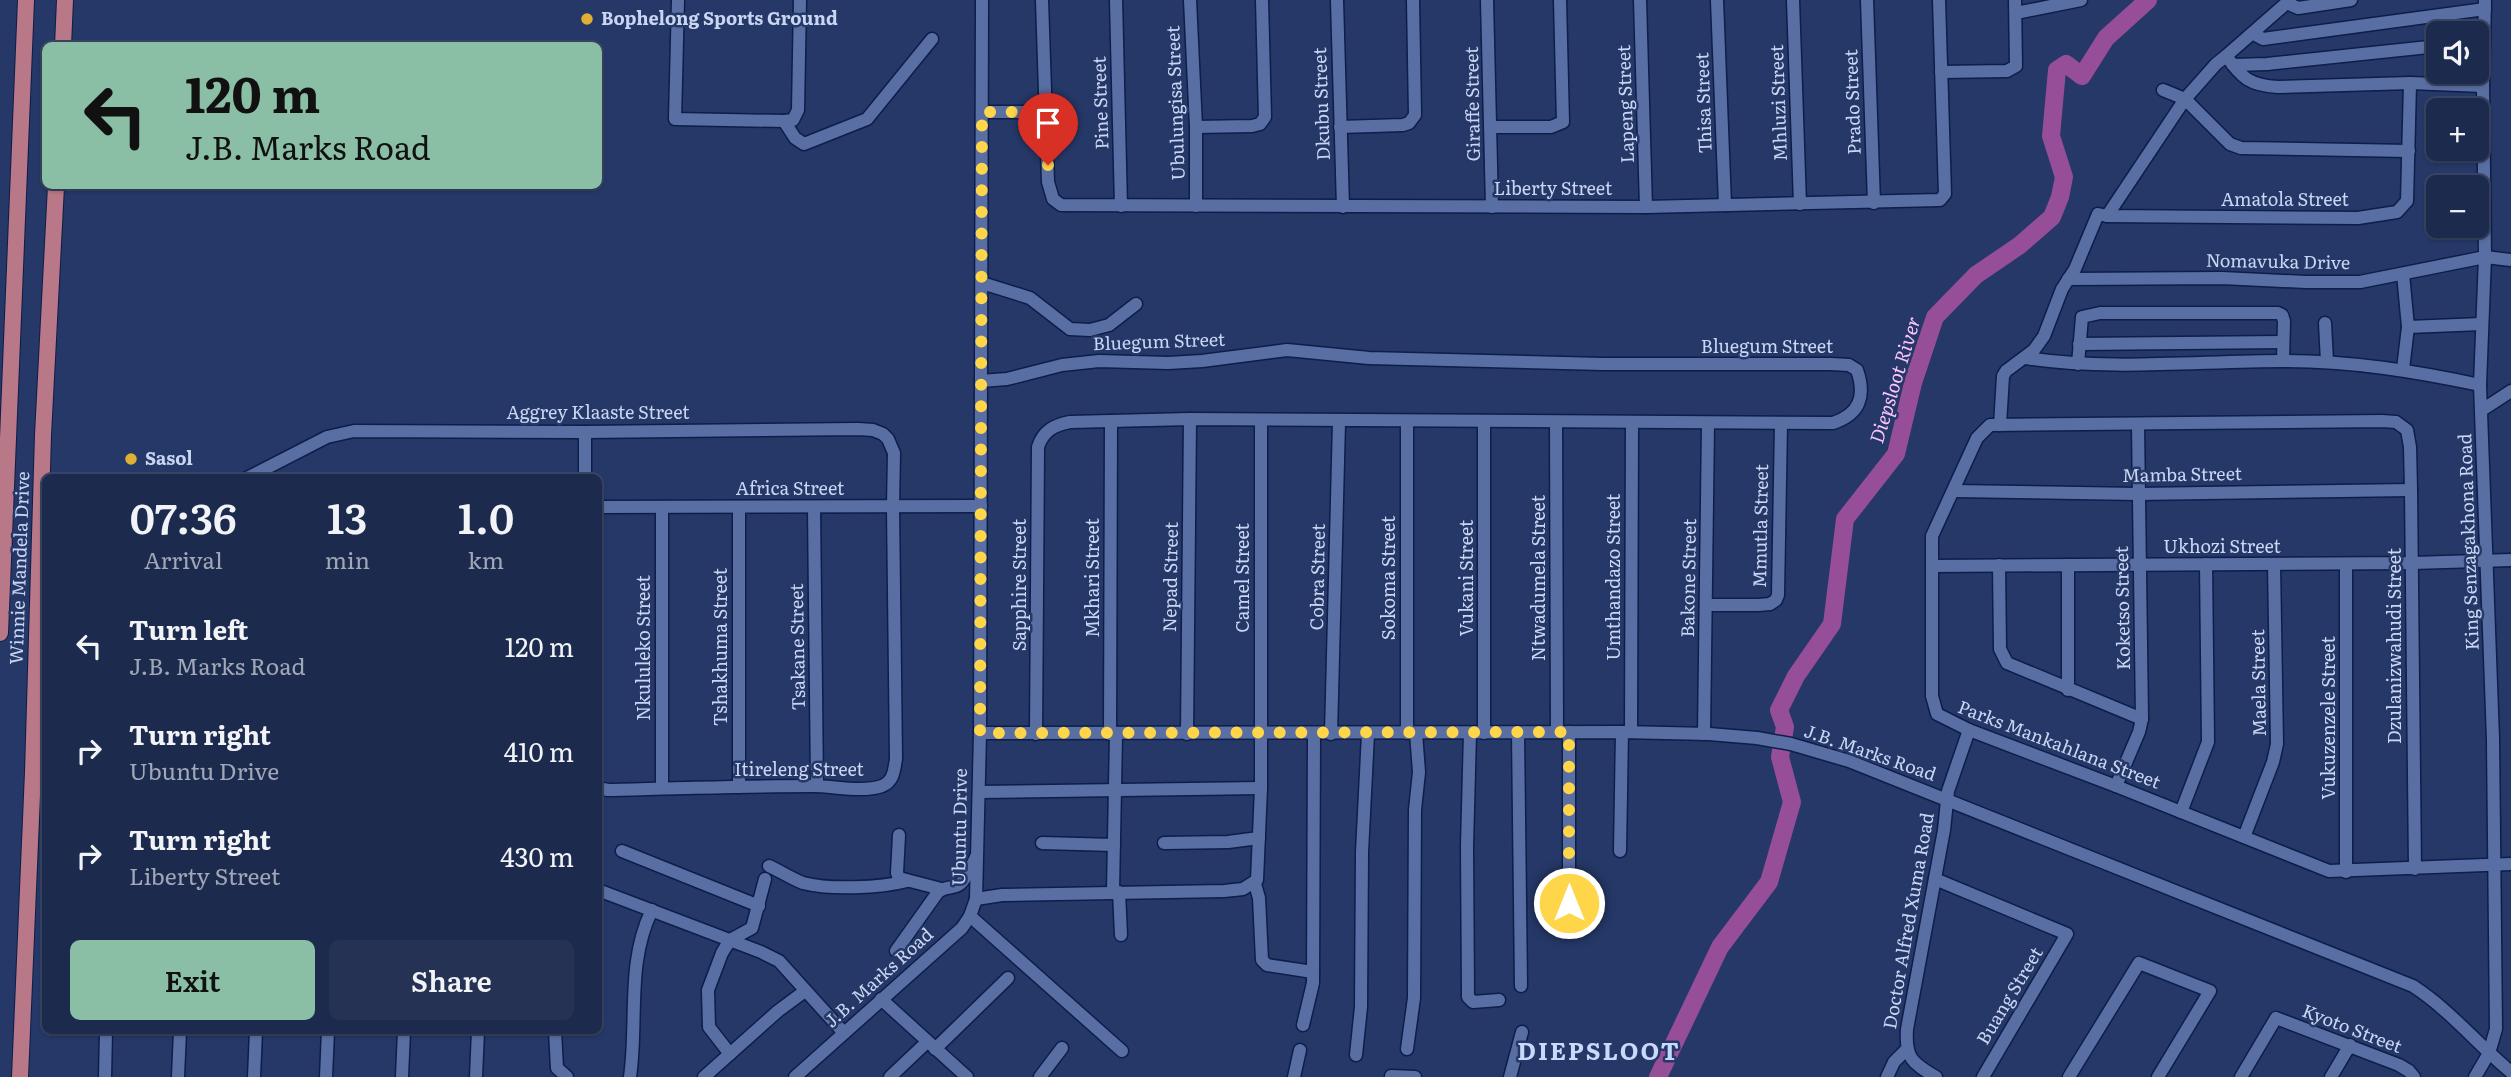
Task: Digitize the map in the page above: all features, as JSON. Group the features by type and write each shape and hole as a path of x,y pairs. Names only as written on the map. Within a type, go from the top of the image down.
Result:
{"main road":[{"name":"Winnie Mandela Drive","path":"0,633 6,347 26,0"},
{"path":"63,42 65,0"},
{"name":"Winnie Mandela Drive","path":"20,1077 43,435 57,189"}],"street":[{"path":"678,0 675,119 784,121 793,120 798,110 800,0"},
{"name":"Ubuntu Drive","path":"976,899 980,733 982,0"},
{"name":"Liberty Street","path":"1042,0 1048,182 1053,199 1064,206 1343,207 1646,207 1932,202 1943,198 1939,0"},
{"name":"Pine Street","path":"1116,0 1121,206"},
{"name":"Ubulungisa Street","path":"1191,0 1196,206"},
{"path":"1196,127 1252,127 1265,117 1262,0"},
{"name":"Dkubu Street","path":"1337,0 1343,207"},
{"path":"1340,128 1403,125 1409,123 1415,115 1413,0"},
{"name":"Giraffe Street","path":"1487,0 1492,207"},
{"path":"1492,127 1551,127 1563,122 1560,0"},
{"name":"Lapeng Street","path":"1640,0 1646,207"},
{"name":"Thisa Street","path":"1717,0 1725,205"},
{"name":"Mhluzi Street","path":"1793,0 1800,204"},
{"name":"Prado Street","path":"1867,0 1874,203"},
{"path":"1941,72 2004,71 2013,68 2017,58 2015,6 2081,0"},
{"path":"2230,60 2288,1 2298,8 2351,0"},
{"path":"2254,33 2263,39 2485,5"},
{"path":"784,121 798,141 806,144 865,120 932,39"},
{"path":"2138,425 2000,425 2003,376 2026,358 2044,336 2095,218 2098,214 2107,216 2185,99 2216,64 2230,60 2267,64 2426,47"},
{"path":"2230,60 2243,78 2265,86 2410,83 2483,86"},
{"name":"Amatola Street","path":"2107,216 2358,218 2397,212 2407,201 2410,83"},
{"name":"King Senzagakhona Road","path":"2475,1077 2489,1054 2496,1029 2496,864 2480,384 2485,257 2483,86"},
{"path":"2163,90 2185,99 2230,144 2241,148 2409,151"},
{"path":"982,112 1045,112"},
{"name":"Nomavuka Drive","path":"2068,279 2222,278 2360,282 2485,257 2511,260"},
{"path":"2403,274 2408,327 2403,369"},
{"path":"982,283 1030,298 1070,329 1090,330 1109,325 1136,304"},
{"path":"2078,364 2080,327 2084,315 2128,313 2278,313 2284,321 2283,361"},
{"path":"2325,323 2327,362"},
{"path":"2408,327 2482,324"},
{"path":"2079,344 2283,342"},
{"name":"Bluegum Street","path":"981,381 1007,379 1062,365 1098,361 1202,361 1287,350 1355,358 1603,364 1849,365 1857,370 1862,383 1860,401 1855,411 1847,418 1833,423 1484,423 1190,419 1061,424 1052,427 1041,438"},
{"path":"2026,358 2078,364 2327,362 2403,369 2480,384"},
{"path":"2482,410 2511,391"},
{"name":"Nepad Street","path":"1187,734 1190,419"},
{"name":"Mkhari Street","path":"1111,421 1114,845 1121,935"},
{"name":"Camel Street","path":"1261,421 1261,788 1259,870 1255,884 1259,898 1262,960 1267,965 1313,972"},
{"name":"Dzulanizwahudi Street","path":"2138,425 2382,421 2402,425 2409,437 2411,490 2415,869"},
{"name":"Cobra Street","path":"1331,734 1339,422"},
{"name":"Sokoma Street","path":"1407,422 1412,733 1419,772 1415,810 1414,998 1407,1049"},
{"name":"Vukani Street","path":"1484,423 1484,733"},
{"name":"Ntwadumela Street","path":"1556,423 1569,903"},
{"name":"Umthandazo Street","path":"1620,851 1627,732 1632,423"},
{"name":"Bakone Street","path":"1704,734 1708,423"},
{"name":"Mmutla Street","path":"1706,605 1764,605 1770,604 1778,595 1781,423"},
{"name":"Parks Mankahlana Street","path":"2000,425 1990,425 1977,438 1932,536 1931,695 1934,707 1941,717 2329,871 2511,864"},
{"name":"Koketso Street","path":"2116,786 2142,719 2138,425"},
{"name":"Aggrey Klaaste Street","path":"255,474 343,431 873,430 888,439 894,453 893,507"},
{"path":"585,432 585,474"},
{"name":"Sapphire Street","path":"1036,734 1038,455 1041,438"},
{"name":"Mamba Street","path":"1954,491 2137,494 2411,490"},
{"name":"Africa Street","path":"602,507 981,506"},
{"name":"Nkululeko Street","path":"662,507 662,788"},
{"name":"Tshakhuma Street","path":"738,507 739,787"},
{"name":"Tsakane Street","path":"814,507 817,786"},
{"name":"Itireleng Street","path":"602,789 817,786 874,788 888,782 894,772 893,507"},
{"name":"Ukhozi Street","path":"1932,566 2346,564 2511,560"},
{"path":"2181,812 2208,742 2206,564"},
{"name":"Maela Street","path":"2244,837 2273,762 2277,744 2274,564"},
{"name":"Vukuzenzele Street","path":"2346,564 2346,872"},
{"path":"1999,565 2000,649 2003,658 2013,667 2142,719"},
{"path":"2068,565 2068,690"},
{"name":"Doctor Alfred Xuma Road","path":"1936,1077 1913,1062 1906,1050 1907,1029 1944,831 1947,799 1969,730"},
{"name":"J.B. Marks Road","path":"980,733 1627,732 1704,734 1790,744 1849,761 1947,799 2413,986 2436,1000 2489,1054 2511,1072"},
{"path":"1469,733 1468,997 1473,1002 1499,1000"},
{"path":"1518,733 1521,986"},
{"path":"1303,1025 1313,972 1314,734"},
{"path":"1356,1055 1361,1007 1362,852 1368,734"},
{"path":"979,792 1261,788"},
{"path":"898,835 897,873 899,878 907,881 941,889 956,886 963,881 978,854"},
{"path":"1164,843 1228,842 1259,838"},
{"path":"1042,844 1114,845"},
{"path":"622,851 759,906"},
{"path":"730,1054 709,1027 708,997 711,980 730,940 752,928 767,873 815,885 876,887 907,881"},
{"name":"Buang Street","path":"1935,879 2067,934 1983,1077"},
{"path":"976,899 1002,895 1224,891 1243,889 1255,884"},
{"path":"896,951 941,889"},
{"path":"602,891 779,961 844,1033"},
{"name":"J.B. Marks Road","path":"795,1077 962,929 976,899"},
{"path":"642,1077 630,1077 637,959 644,925 652,910"},
{"path":"970,916 1122,1051"},
{"path":"2069,1077 2139,963 2210,991 2158,1077"},
{"path":"890,1077 1008,978"},
{"path":"704,1077 778,1011 805,991"},
{"path":"881,999 967,1077"},
{"name":"Kyoto Street","path":"2241,1077 2276,1018 2399,1065 2413,1077"},
{"path":"1510,1077 1522,1032"},
{"path":"105,1077 106,1034"},
{"path":"178,1077 180,1034"},
{"path":"254,1077 256,1034"},
{"path":"326,1077 328,1034"},
{"path":"402,1077 404,1034"},
{"path":"476,1077 478,1034"},
{"path":"555,1034 556,1063 560,1075"},
{"path":"2331,1077 2350,1045"},
{"path":"1040,1077 1062,1048"},
{"path":"1294,1077 1300,1049"},
{"path":"1886,1077 1894,1062 1906,1050"},
{"path":"1391,1076 1415,1077"}],"waterway":[{"name":"Diepsloot River","path":"1658,1077 1720,947 1769,882 1792,802 1780,757 1785,727 1779,710 1796,676 1832,624 1845,519 1896,454 1913,383 1935,317 1976,275 2020,245 2052,217 2064,177 2051,136 2057,70 2066,64 2082,76 2106,38 2148,0"}],"place":[{"name":"Bophelong Sports Ground","path":"587,19"},
{"name":"Sasol","path":"131,459"}],"district":[{"name":"DIEPSLOOT","path":"1599,1052"}],"route":[{"path":"1048,165 1045,112 982,112 980,733 1569,732 1569,903"}]}
